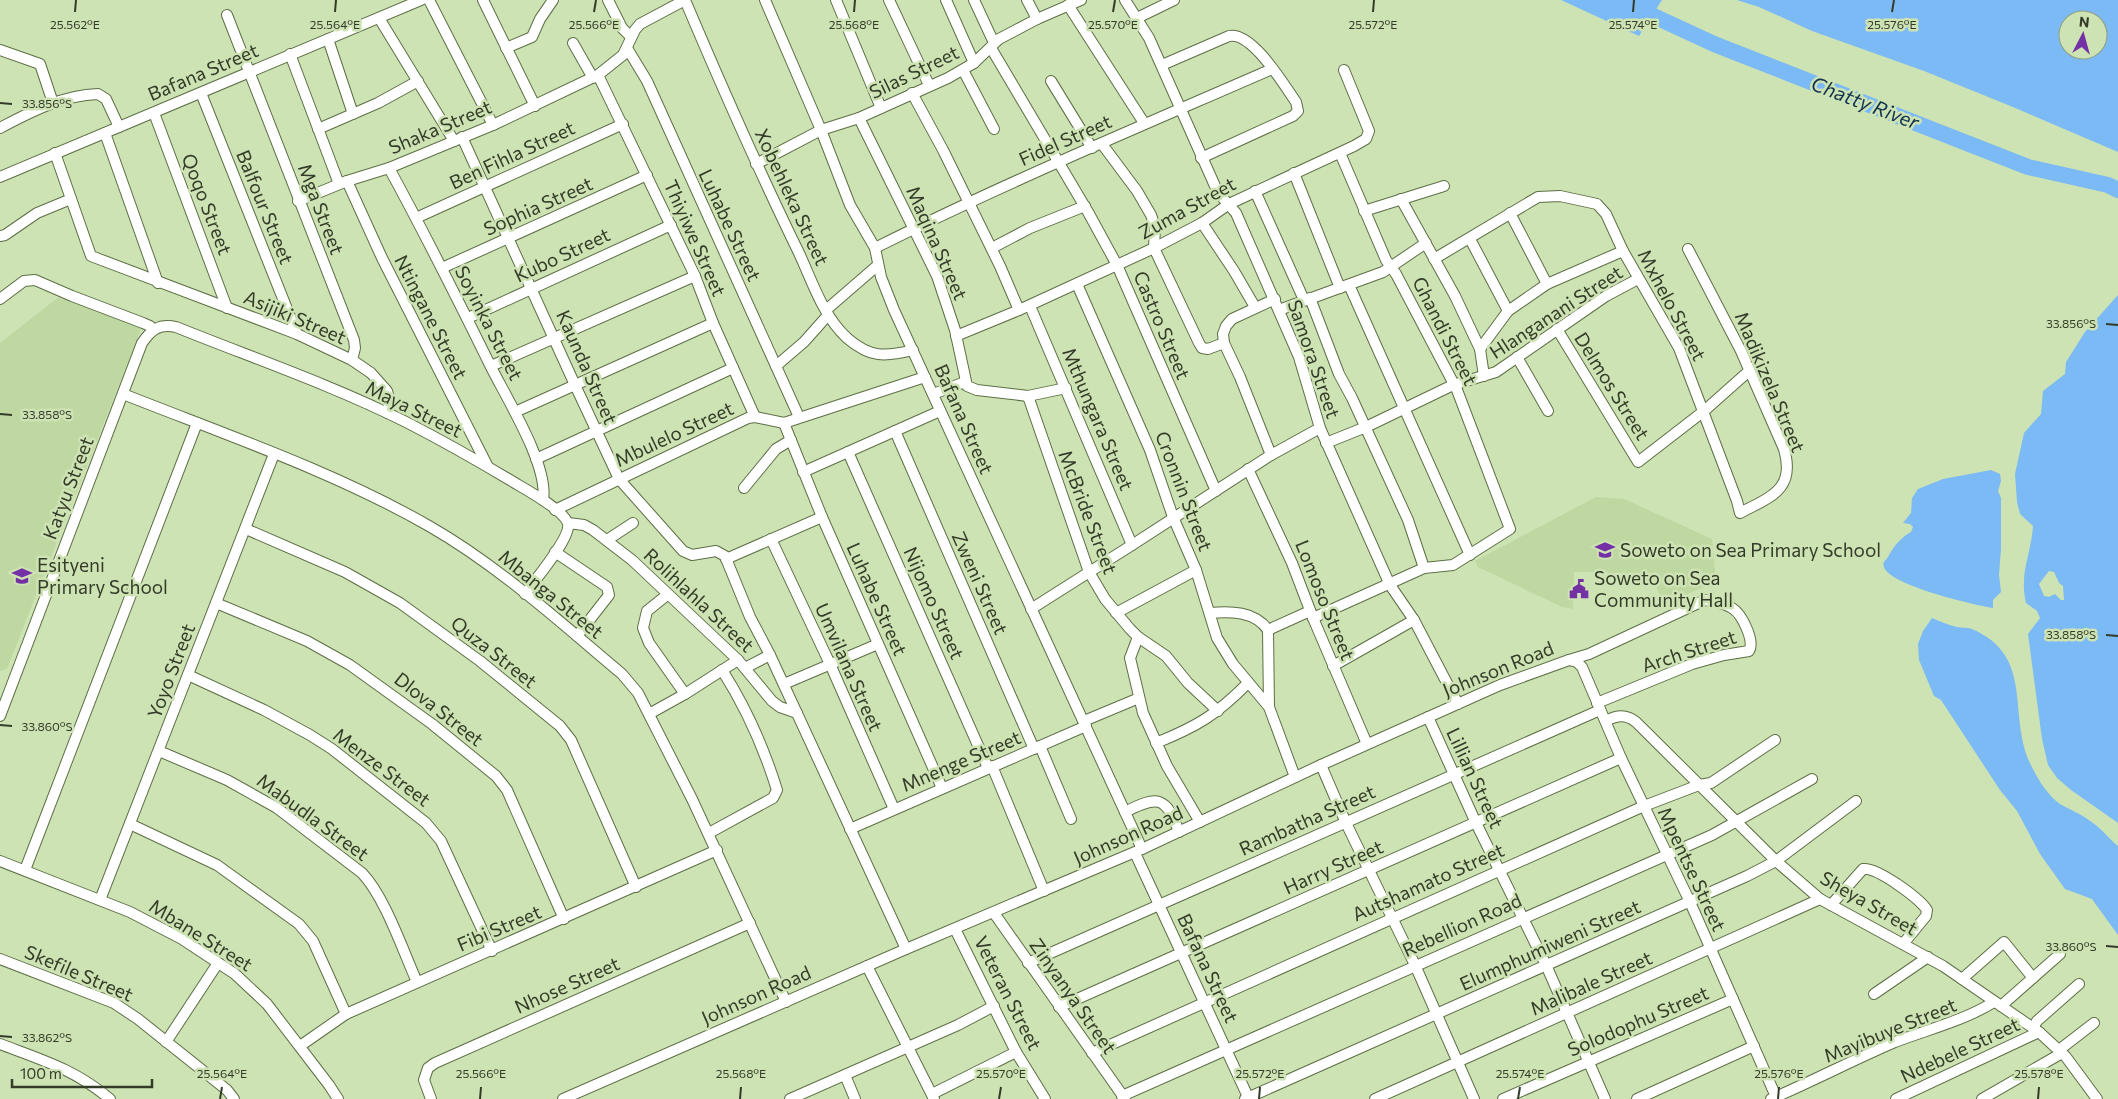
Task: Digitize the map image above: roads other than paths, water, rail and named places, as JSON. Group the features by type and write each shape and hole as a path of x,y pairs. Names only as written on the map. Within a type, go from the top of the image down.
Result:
{"street":[{"name":"Bafana Street","path":"0,177 421,0"},
{"path":"429,0 493,124"},
{"path":"483,0 535,106"},
{"path":"506,48 532,36 540,19 553,0"},
{"path":"608,0 622,28 631,37"},
{"name":"Shaka Street","path":"298,201 343,183 389,168 535,106 595,77 615,63 628,48 635,30 648,18 685,0"},
{"name":"Xobehleka Street","path":"685,0 756,164 827,312 848,339 872,354 892,355 913,350"},
{"name":"Bafana Street","path":"765,0 821,130 854,215 875,248 885,289 1125,812 1159,904 1227,1048 1248,1098"},
{"path":"836,0 881,108"},
{"path":"889,0 930,85"},
{"path":"946,0 974,63"},
{"name":"Castro Street","path":"974,0 992,46 1117,265 1216,491"},
{"path":"1027,0 1037,19"},
{"name":"Silas Street","path":"756,164 821,130 859,118 963,70 974,63 999,39 1079,0"},
{"name":"Samora Street","path":"1125,0 1137,18 1162,65 1201,158 1218,192 1236,213 1275,299 1299,357 1326,443 1390,585 1414,620 1458,704"},
{"path":"1137,18 1174,0"},
{"path":"1068,5 1144,123"},
{"name":"Mga Street","path":"226,15 354,340 355,348 352,360"},
{"name":"Kaunda Street","path":"380,18 418,81 458,139 486,188 575,385 620,478 683,551 692,555 716,550 724,554 726,559"},
{"path":"1162,65 1234,35 1242,38 1256,49 1296,102 1298,108 1296,114 1201,158"},
{"path":"328,38 353,114"},
{"path":"573,43 595,77"},
{"name":"Luhabe Street","path":"628,48 647,81 799,417"},
{"path":"0,50 40,64 53,104"},
{"name":"Ntingane Street","path":"290,54 318,129 343,183 488,466"},
{"name":"Fidel Street","path":"875,248 968,202 1102,144 1144,123 1272,69"},
{"path":"963,70 985,108 994,129"},
{"name":"Zuma Street","path":"956,336 1030,306 1154,248 1202,223 1229,204 1340,153 1366,139 1369,131 1344,70"},
{"name":"Thiyiwe Street","path":"595,77 622,124 671,225 695,276 713,323 755,417"},
{"path":"318,129 378,103 418,81"},
{"path":"1051,81 1092,148"},
{"name":"Balfour Street","path":"200,92 297,334"},
{"path":"912,93 947,157 992,248 1019,310"},
{"path":"0,128 53,104 90,94 101,95 106,99 119,127"},
{"name":"Qoqo Street","path":"154,113 227,308"},
{"name":"Maqina Street","path":"859,118 936,276 956,336 966,382"},
{"name":"Ben Fihla Street","path":"416,218 486,188 622,124"},
{"path":"105,133 158,283"},
{"path":"1102,144 1137,191 1151,215 1155,227 1154,248 1202,348 1208,349 1224,343"},
{"name":"Asijiki Street","path":"56,153 91,256 158,283 297,334 352,360 371,373 387,391 390,401 387,413"},
{"name":"Ghandi Street","path":"1340,153 1386,260 1459,394 1510,529 1470,555"},
{"name":"Soyinka Street","path":"389,168 515,412 536,459 544,484 543,500"},
{"path":"1268,630 1390,585 1424,568 1450,566 1470,555 1405,408 1344,287 1294,173"},
{"name":"Sophia Street","path":"442,268 647,175"},
{"path":"1364,211 1444,186"},
{"path":"1255,191 1307,299 1339,374 1366,427 1408,520 1424,568"},
{"name":"Mxhelo Street","path":"1510,213 1533,199 1544,196 1560,196 1597,204 1606,214 1638,279 1679,348 1704,411 1740,513"},
{"path":"1401,199 1456,296 1480,349 1484,376"},
{"path":"0,236 5,235 42,210 71,200"},
{"path":"992,248 1030,228 1085,206"},
{"path":"1434,259 1470,239 1510,213 1547,284"},
{"path":"1202,223 1255,307"},
{"name":"Kubo Street","path":"468,318 671,225"},
{"path":"1470,239 1508,311"},
{"path":"1279,310 1344,287 1391,267 1426,242"},
{"name":"Madikizela Street","path":"1688,249 1741,351 1788,461 1787,472 1781,487 1775,494 1740,513"},
{"path":"1480,349 1508,311 1547,284 1623,251"},
{"path":"776,366 804,342 827,312 878,265"},
{"path":"491,366 695,276"},
{"name":"Hlanganani Street","path":"1326,443 1366,427 1453,385 1496,372 1606,296 1638,279"},
{"path":"0,299 24,282 35,280 143,323 150,326 152,330"},
{"name":"Cronnin Street","path":"1077,284 1150,450 1173,517 1196,570 1219,643 1248,683 1269,707"},
{"path":"1271,455 1240,377 1224,343 1224,331 1229,323 1239,315 1275,299"},
{"name":"Mthungara Street","path":"1030,306 1132,546"},
{"path":"515,412 713,323"},
{"name":"Maya Street","path":"152,330 163,326 176,327 387,413 488,466 543,500 568,523"},
{"name":"Delmos Street","path":"1556,329 1638,462 1704,411"},
{"name":"Katyu Street","path":"0,716 4,692 142,343 152,330"},
{"path":"1517,357 1548,410"},
{"path":"536,459 733,368"},
{"path":"1704,411 1749,372"},
{"name":"Mbulelo Street","path":"555,510 744,420 755,417 784,422 925,376"},
{"path":"933,394 966,382 972,389 1028,396 1066,388"},
{"name":"Mbanga Street","path":"123,394 350,485 430,526 458,544 525,594 629,681 649,714 709,833 786,1002"},
{"name":"McBride Street","path":"1028,396 1089,572 1116,613 1138,637 1161,651 1188,683 1218,711"},
{"path":"803,472 940,411"},
{"name":"Luhabe Street","path":"784,422 822,517 942,788"},
{"path":"26,870 198,423"},
{"path":"1031,609 1132,546 1248,469 1320,428"},
{"name":"Zweni Street","path":"895,431 1037,748 1071,819"},
{"path":"744,488 776,449 791,440"},
{"name":"Nijomo Street","path":"848,452 1044,891"},
{"name":"Yoyo Street","path":"100,900 274,454"},
{"name":"Lomoso Street","path":"1248,469 1292,563 1332,666 1367,744"},
{"path":"822,517 726,559 750,617 784,684 906,949"},
{"path":"525,594 566,536 568,523"},
{"name":"Rolihlahla Street","path":"568,523 584,525 632,560 741,664 776,705 797,713"},
{"path":"607,540 634,523"},
{"name":"Quza Street","path":"246,529 345,572 381,591 480,660 560,726 571,740 636,887"},
{"name":"Umvilana Street","path":"771,539 830,664 894,809"},
{"path":"555,552 607,587 609,595 577,636"},
{"path":"1116,613 1196,570"},
{"path":"668,595 647,611 643,628 649,643 684,694"},
{"name":"Johnson Road","path":"563,1099 906,949 1138,851 1321,765 1507,682 1589,654 1705,600"},
{"name":"Arch Street","path":"1599,706 1692,664 1724,655 1749,651 1751,644 1749,637 1737,612 1726,605 1705,600"},
{"name":"Dlova Street","path":"216,603 307,641 350,665 432,724 496,776 507,790 564,919"},
{"path":"1210,613 1237,612 1261,623 1268,630 1269,707 1295,777"},
{"path":"1332,666 1414,620"},
{"path":"1138,637 1130,658 1139,698 1148,726 1167,766 1200,822"},
{"path":"784,684 878,644"},
{"path":"649,714 722,670 770,655"},
{"name":"Mpentse Street","path":"1569,660 1577,662 1582,667 1621,758 1690,902 1754,1046 1774,1098"},
{"path":"709,833 774,798 777,790 763,747 738,696 722,670"},
{"name":"Menze Street","path":"188,675 264,710 310,734 348,761 426,823 441,841 492,950"},
{"path":"1156,743 1187,730 1218,711 1248,683"},
{"name":"Mnenge Street","path":"850,829 1037,748 1139,698"},
{"name":"Rambatha Street","path":"1028,963 1454,775 1599,706"},
{"name":"Sheya Street","path":"1606,721 1618,716 1632,719 1699,785 1707,790 1735,821 1776,861 1820,899 1928,958 1962,979 2036,1030 2060,1052"},
{"name":"Lillian Street","path":"1428,717 1476,823 1546,965 1604,1099"},
{"name":"Autshamato Street","path":"1092,1053 1392,917 1644,806 1699,785 1711,783 1775,740"},
{"name":"Mabudla Street","path":"159,751 227,780 277,808 362,873 369,880 380,899 417,982"},
{"name":"Harry Street","path":"1059,1007 1621,758"},
{"path":"1321,765 1346,823 1415,965 1474,1099"},
{"name":"Rebellion Road","path":"1123,1098 1227,1048 1717,833 1735,821 1812,779"},
{"name":"Elumphumiweni Street","path":"1248,1098 1747,876 1776,861 1856,801"},
{"path":"1125,812 1145,803 1162,804 1170,809 1179,832"},
{"path":"130,824 217,865 299,924 313,941 346,1014"},
{"name":"Fibi Street","path":"300,1046 346,1014 717,850"},
{"name":"Mbane Street","path":"0,861 100,900 154,924 218,963 251,987 267,1004 338,1099"},
{"path":"1831,905 1859,871 1869,868 1880,873 1927,910 1926,916 1903,944"},
{"name":"Malibale Street","path":"1375,1099 1820,899"},
{"name":"Zinyanya Street","path":"994,913 1123,1098"},
{"name":"Nhose Street","path":"431,1099 424,1080 428,1068 435,1063 750,923"},
{"name":"Veteran Street","path":"955,929 1040,1098"},
{"path":"1962,979 2004,942 2033,978"},
{"name":"Mayibuye Street","path":"1774,1098 1822,1077 1858,1058 1997,1004 2033,978 2060,954"},
{"path":"1874,994 1928,958"},
{"name":"Skefile Street","path":"0,959 114,1003 138,1019 227,1090 234,1099"},
{"path":"166,1042 218,963"},
{"path":"867,966 933,1097 1016,1052"},
{"path":"2036,1030 2037,1021 2079,984"},
{"name":"Solodophu Street","path":"1503,1099 1732,999"},
{"path":"790,1099 958,1026 994,1006"},
{"path":"1982,1099 2060,1052 2094,1023"},
{"name":"Ndebele Street","path":"1896,1099 2036,1030"},
{"path":"0,1044 68,1070 80,1076 110,1099"},
{"path":"1637,1099 1754,1046"},
{"path":"2060,1052 2097,1099"},
{"path":"845,1075 855,1099"}],"water":[{"path":"1561,0 1662,0 1639,36"},
{"path":"1737,0 2118,0 2118,152 1924,71 1812,31 1759,7"},
{"path":"2118,295 2118,823 2071,790 2057,778 2048,765 2042,739 2028,634 2040,618 2037,611 2026,603 2024,592 2025,573 2033,526 2020,514 2015,474 2024,433 2041,414 2043,391 2065,374 2066,362 2085,332","holes":["2049,571 2054,572 2059,583 2063,586 2064,600 2061,600 2055,594 2049,597 2044,596 2039,584"]},
{"path":"1991,470 2000,474 2001,481 1998,491 2001,498 1999,575 2001,592 1993,600 1993,608 1933,593 1900,581 1889,574 1884,567 1884,562 1898,543 1911,532 1913,527 1910,524 1903,523 1911,513 1912,498 1918,489 1943,479"},
{"path":"1932,618 1954,626 1972,629 1991,640 2004,654 2012,669 2016,686 2023,742 2029,761 2038,779 2055,800 2089,820 2118,846 2118,935 2092,899 2065,889 2040,854 2017,811 2000,790 1941,700 1934,696 1919,660 1918,644 1923,631"}],"waterway":[{"name":"Chatty River","path":"1619,0 1714,44 2028,167 2108,185 2118,190"}],"place":[{"name":"Soweto on Sea Primary School","path":"1605,550"},
{"name":"Esityeni Primary School","path":"22,576"},
{"name":"Soweto on Sea Community Hall","path":"1579,589"}]}
